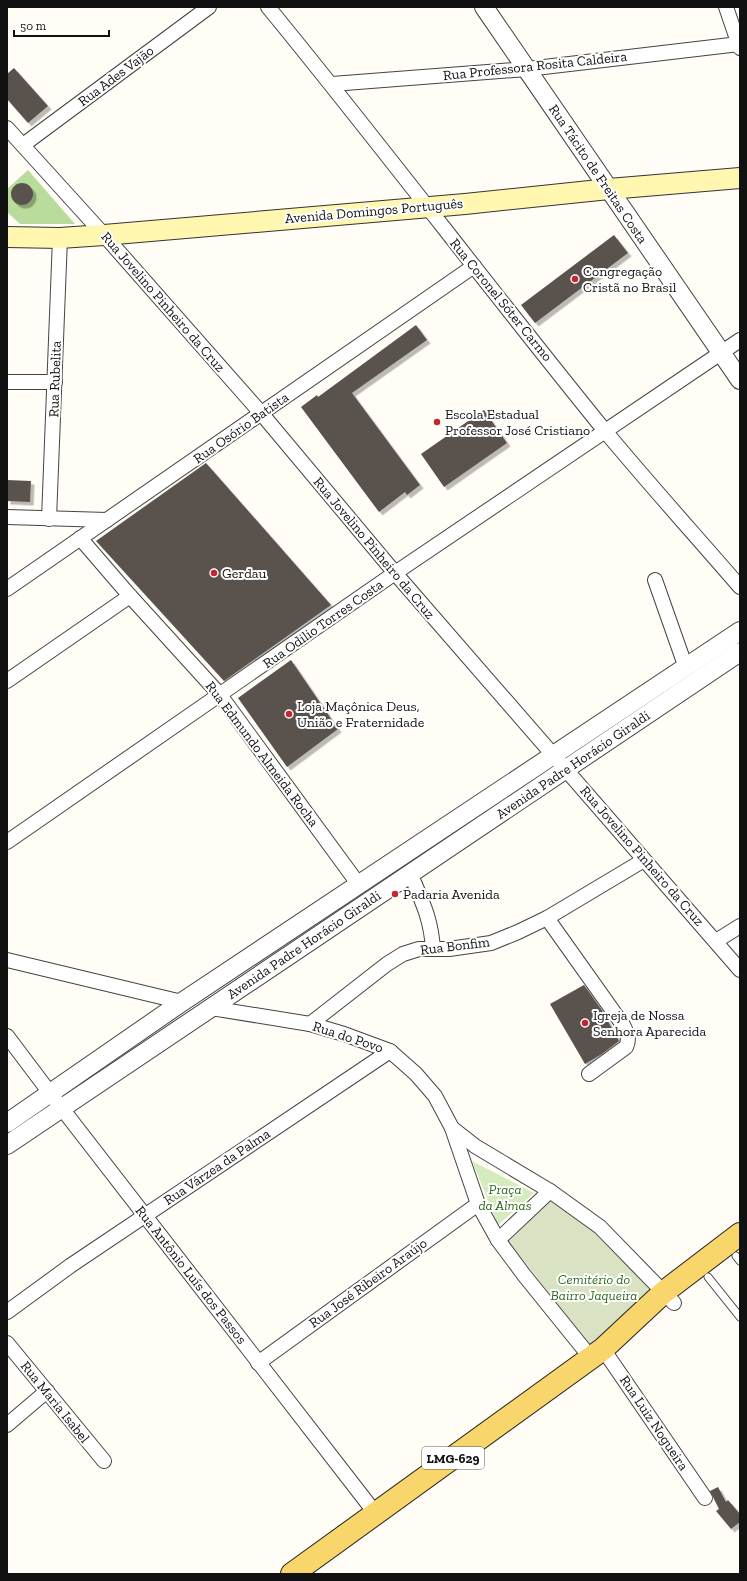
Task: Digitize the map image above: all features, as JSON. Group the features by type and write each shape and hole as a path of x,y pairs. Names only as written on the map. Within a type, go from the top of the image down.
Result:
{"main road":[{"name":"Avenida Domingos Português","path":"7,237 60,238 104,235 740,178"},
{"name":"LMG-629","path":"292,1574 603,1349 669,1298 740,1234"},
{"name":"LMG-629","path":"669,1298 708,1277 739,1257"}],"street":[{"name":"Rua Ades Vajão","path":"23,145 209,7"},
{"name":"Rua Coronel Sóter Carmo","path":"268,7 332,84 474,266 606,431 740,587"},
{"name":"Rua Tácito de Freitas Costa","path":"484,7 740,380"},
{"path":"726,7 739,46"},
{"name":"Rua Professora Rosita Caldeira","path":"332,84 527,69 739,46"},
{"name":"Rua Jovelino Pinheiro da Cruz","path":"7,128 104,235 260,414 395,573 740,970"},
{"name":"Rua Rubelita","path":"49,519 60,238"},
{"name":"Rua Osório Batista","path":"7,589 474,266"},
{"name":"Rua Odilio Torres Costa","path":"7,842 220,696 395,573 740,340"},
{"path":"7,382 55,382"},
{"path":"7,517 107,520"},
{"name":"Rua Edmundo Almeida Rocha","path":"80,538 220,696 359,885"},
{"path":"655,580 686,668"},
{"path":"7,681 130,596"},
{"name":"Avenida Padre Horácio Giraldi","path":"7,1123 182,1002 740,631"},
{"name":"Avenida Padre Horácio Giraldi","path":"7,1145 740,652"},
{"name":"Rua Bonfim","path":"310,1024 387,964 403,954 419,949 465,947 491,943 547,918 644,860"},
{"path":"410,873 428,914 432,930 434,949"},
{"path":"547,918 623,1025 627,1034 628,1042 626,1047 589,1074"},
{"path":"716,941 740,926"},
{"path":"7,960 182,1002"},
{"name":"Rua do Povo","path":"211,1008 310,1024 344,1034 390,1051 416,1074 435,1096 452,1128 475,1146 550,1191 600,1228 669,1298"},
{"name":"Rua Antônio Luís dos Passos","path":"7,1036 376,1514"},
{"name":"Rua Várzea da Palma","path":"7,1312 70,1266 390,1051"},
{"name":"Rua Luiz Nogueira","path":"452,1128 478,1204 498,1240 524,1275 603,1349 705,1498"},
{"path":"498,1240 550,1191"},
{"name":"Rua José Ribeiro Araújo","path":"258,1363 478,1204"},
{"name":"Rua Maria Isabel","path":"7,1343 104,1461"},
{"path":"7,1425 47,1392"}],"lane":[{"path":"708,1277 740,1317"}],"green space":[{"path":"28,170 75,224 20,224 7,212 7,189"},
{"name":"Praça da Almas","path":"472,1161 534,1193 498,1225"},
{"name":"Cemitério do Bairro Jaqueira","path":"549,1201 580,1216 653,1290 590,1346 507,1239"}],"building":[{"path":"14,68 48,106 28,123 7,99 7,74"},
{"path":"22,183 26,184 32,190 32,198 26,204 22,205 18,204 12,198 11,194 12,190 18,184"},
{"name":"Congregação Cristã no Brasil","path":"614,235 628,253 535,323 521,305"},
{"path":"416,325 427,340 352,393 420,485 407,495 405,492 379,512 301,407 317,395 318,397"},
{"path":"484,410 507,443 444,487 421,454"},
{"name":"Gerdau","path":"206,463 331,605 224,681 96,541"},
{"path":"7,480 31,481 30,502 7,501"},
{"name":"Loja Maçônica Deus, União e Fraternidade","path":"291,660 338,729 287,767 238,698"},
{"name":"Igreja de Nossa Senhora Aparecida","path":"584,985 601,1009 619,1041 602,1054 585,1064 550,1004"},
{"path":"718,1487 726,1502 728,1500 740,1514 740,1522 731,1529 716,1511 719,1509 710,1491"}],"place":[{"name":"Congregação Cristã no Brasil","path":"575,279"},
{"name":"Escola Estadual Professor José Cristiano","path":"437,422"},
{"name":"Gerdau","path":"214,573"},
{"name":"Loja Maçônica Deus, União e Fraternidade","path":"289,714"},
{"name":"Padaria Avenida","path":"395,894"},
{"name":"Igreja de Nossa Senhora Aparecida","path":"585,1023"}]}
